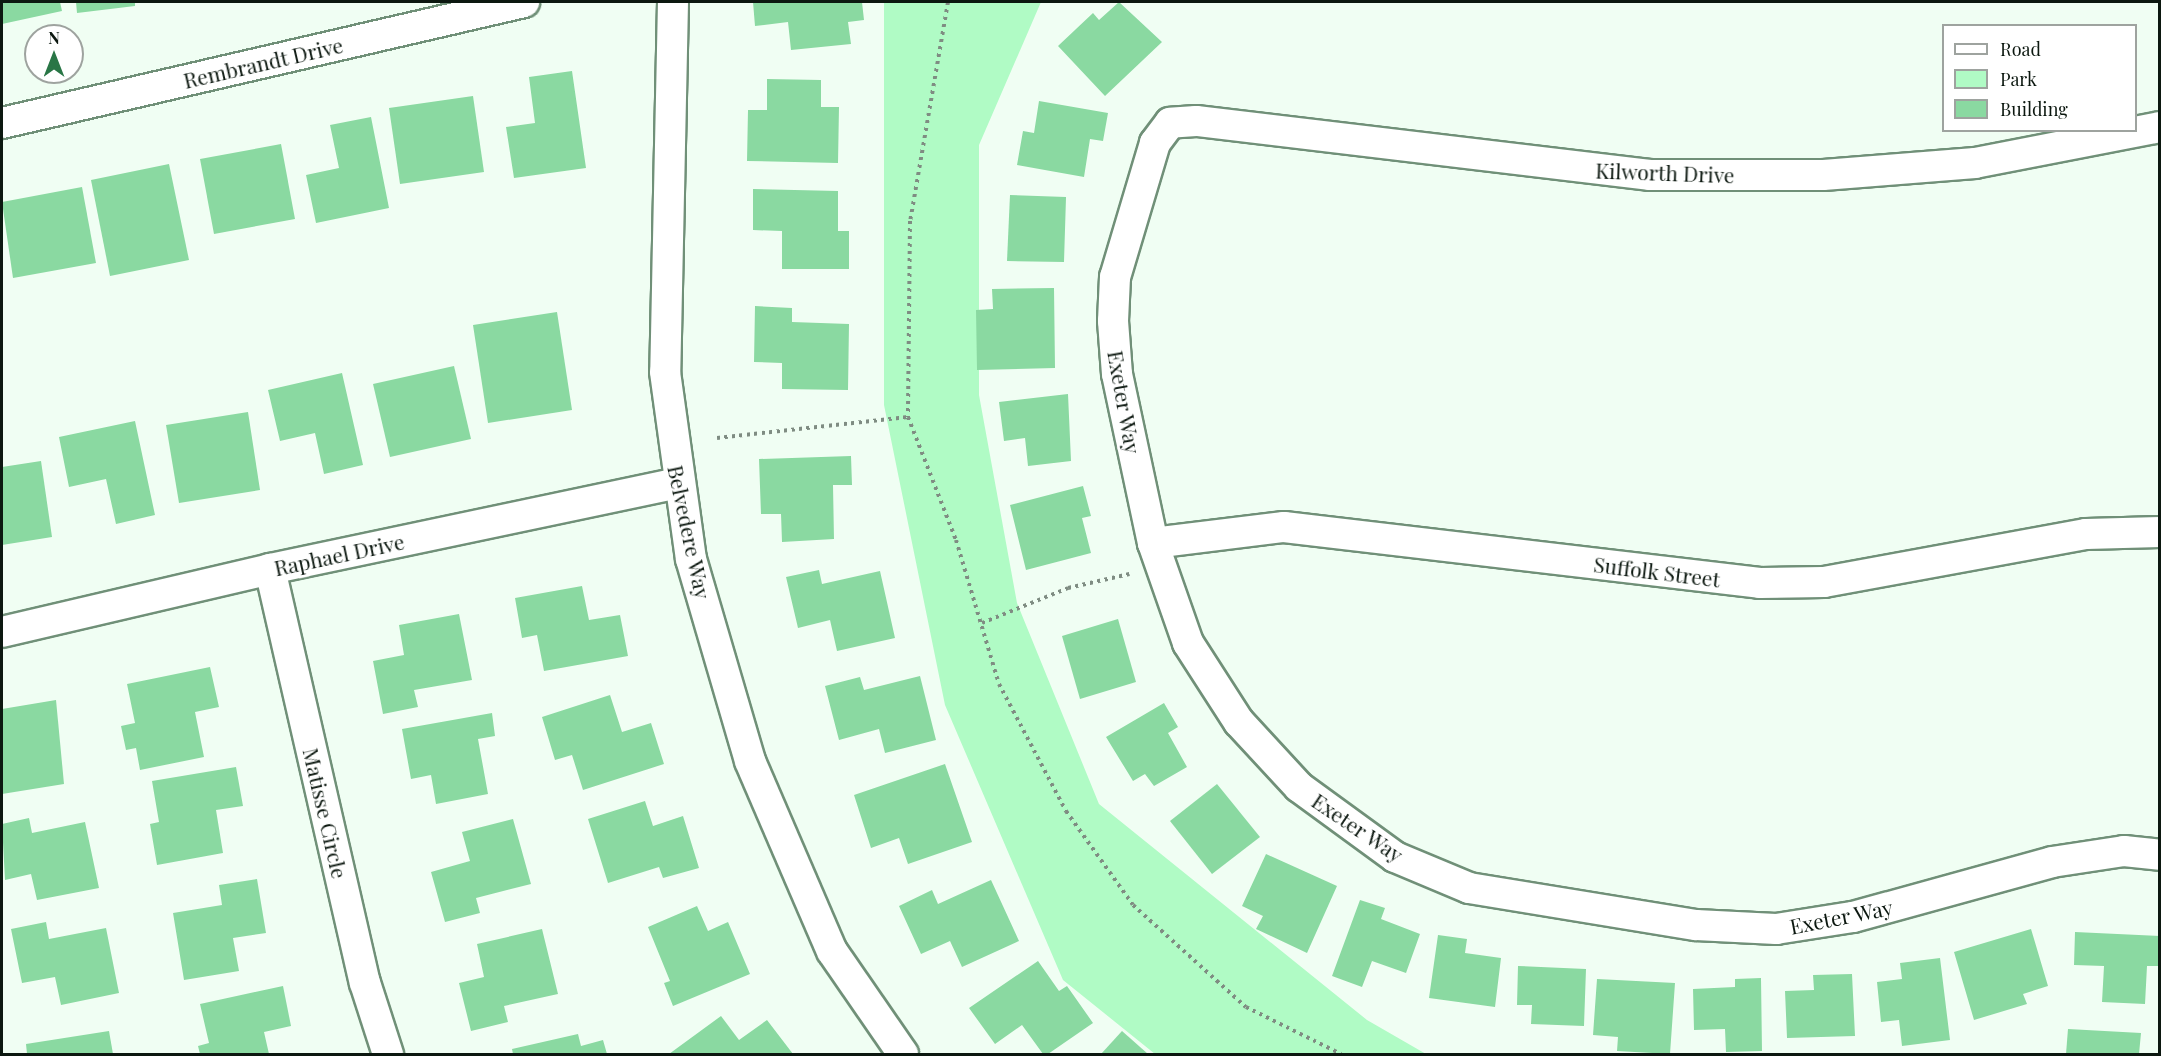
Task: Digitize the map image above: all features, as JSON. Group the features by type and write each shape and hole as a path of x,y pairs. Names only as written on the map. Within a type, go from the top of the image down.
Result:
{"street":[{"name":"Rembrandt Drive","path":"2,123 524,2"},
{"name":"Belvedere Way","path":"673,2 665,372 691,559 750,761 832,951 903,1054"},
{"name":"Kilworth Drive","path":"1170,123 1196,121 1650,175 1823,175 1975,163 2134,132"},
{"name":"Exeter Way","path":"1170,123 1155,143 1116,277 1113,321 1117,374 1153,543 1188,643 1239,722 1299,787 1395,857 1469,888 1696,925 1776,929 1853,917 2052,862 2124,851 2160,855"},
{"name":"Kilworth Drive","path":"2137,131 2160,127"},
{"name":"Raphael Drive","path":"2,632 270,569 679,483"},
{"name":"Suffolk Street","path":"1153,543 1284,527 1760,583 1824,582 2086,534 2160,532"},
{"name":"Matisse Circle","path":"270,569 365,983 388,1054"}],"path":[{"path":"948,2 910,221 908,417 956,540 999,684 1066,811 1133,905 1246,1007 1341,1054"},
{"path":"717,438 908,417"},
{"path":"982,623 1068,588 1132,572"}],"green space":[{"path":"884,2 1041,2 979,145 979,395 1017,603 1099,804 1367,1020 1426,1054 1155,1054 1063,980 945,705 884,405"}],"building":[{"path":"2,2 60,2 62,11 2,24"},
{"path":"76,2 135,2 135,6 77,13"},
{"path":"753,2 862,2 864,20 848,22 851,44 791,50 788,22 755,26"},
{"path":"1119,2 1162,42 1105,96 1058,46 1093,13 1099,20"},
{"path":"572,71 586,168 514,178 506,127 535,123 529,77"},
{"path":"767,79 821,80 821,107 839,107 838,163 747,161 748,110 767,110"},
{"path":"473,96 484,172 400,184 389,108"},
{"path":"1039,101 1108,113 1103,141 1090,139 1084,177 1017,165 1023,131 1034,133"},
{"path":"371,117 389,208 316,223 306,175 339,168 330,125"},
{"path":"281,144 295,219 214,234 200,159"},
{"path":"169,164 189,260 110,276 91,180"},
{"path":"82,187 96,263 13,278 2,202"},
{"path":"753,189 838,191 838,231 849,231 849,269 782,269 782,231 753,230"},
{"path":"1010,195 1066,197 1064,262 1007,261"},
{"path":"1054,288 1055,368 977,370 976,310 993,309 992,289"},
{"path":"755,306 792,308 792,322 849,324 848,390 782,389 782,363 754,362"},
{"path":"557,312 572,410 488,423 473,325"},
{"path":"454,366 471,439 390,457 373,384"},
{"path":"342,373 363,465 324,474 315,433 280,441 268,390"},
{"path":"1068,394 1071,461 1028,466 1025,438 1004,441 999,402"},
{"path":"248,412 260,490 179,503 166,425"},
{"path":"135,421 155,515 116,524 106,479 69,487 59,437"},
{"path":"851,456 852,485 833,485 834,539 782,542 781,514 761,514 759,459"},
{"path":"41,461 52,537 2,545 2,467"},
{"path":"1083,486 1091,516 1082,518 1091,553 1026,570 1010,505"},
{"path":"819,570 822,584 880,571 895,638 837,651 830,620 798,628 786,577"},
{"path":"582,586 589,620 620,615 628,656 544,671 537,635 522,638 515,598"},
{"path":"459,614 472,680 414,690 418,707 383,714 373,661 404,655 399,625"},
{"path":"1118,619 1136,682 1080,699 1062,636"},
{"path":"210,667 219,707 195,712 204,757 140,770 136,748 126,750 121,726 135,723 127,684"},
{"path":"920,676 936,740 885,753 879,729 839,740 825,686 860,677 864,690"},
{"path":"610,695 622,732 651,723 664,764 583,790 572,755 555,760 542,717"},
{"path":"56,700 64,784 2,794 2,709"},
{"path":"1164,703 1178,727 1168,733 1187,767 1154,786 1145,774 1133,781 1106,737"},
{"path":"492,713 495,736 478,739 488,794 436,804 431,775 411,779 402,729"},
{"path":"945,764 972,842 908,864 899,838 871,848 854,795"},
{"path":"236,767 243,806 216,810 223,853 157,865 150,824 159,822 152,781"},
{"path":"1217,784 1260,837 1212,874 1170,821"},
{"path":"645,801 653,826 683,816 699,868 663,878 659,867 608,883 588,819"},
{"path":"29,818 32,833 85,822 99,888 37,900 31,874 5,880 2,824"},
{"path":"513,819 531,884 476,898 480,913 445,922 431,872 470,861 462,832"},
{"path":"1266,854 1337,886 1307,953 1256,929 1263,916 1242,906"},
{"path":"257,879 266,933 233,938 239,971 184,980 173,913 222,905 219,885"},
{"path":"991,880 1019,941 962,967 950,941 921,954 899,906 932,890 938,904"},
{"path":"1360,900 1385,908 1381,919 1420,934 1406,973 1372,961 1362,987 1332,976"},
{"path":"697,906 708,931 728,922 750,974 673,1006 664,983 670,981 648,927"},
{"path":"46,922 49,939 106,928 119,993 61,1005 55,977 22,983 11,929"},
{"path":"542,929 558,994 504,1006 508,1022 471,1031 459,983 484,977 477,944"},
{"path":"2031,929 2048,986 2023,994 2027,1004 1974,1020 1954,952"},
{"path":"2075,932 2160,936 2160,966 2147,966 2145,1004 2102,1002 2104,966 2074,965"},
{"path":"1438,935 1467,939 1465,953 1501,958 1495,1007 1429,998"},
{"path":"1940,958 1950,1040 1902,1046 1899,1020 1881,1022 1877,982 1902,979 1900,963"},
{"path":"1038,961 1059,991 1067,986 1093,1023 1048,1054 1043,1054 1022,1025 995,1044 969,1008"},
{"path":"1518,966 1586,969 1584,1026 1531,1024 1532,1005 1517,1005"},
{"path":"1852,974 1855,1036 1787,1038 1785,991 1814,990 1813,975"},
{"path":"1761,978 1762,1051 1726,1052 1725,1029 1694,1030 1693,989 1735,987 1735,979"},
{"path":"1597,979 1675,983 1670,1054 1617,1051 1618,1037 1593,1035"},
{"path":"283,986 291,1026 264,1032 269,1054 200,1054 198,1046 209,1043 200,1004"},
{"path":"721,1016 739,1040 767,1020 793,1054 669,1054"},
{"path":"2068,1029 2141,1033 2139,1054 2066,1054"},
{"path":"109,1031 113,1054 27,1054 26,1044"},
{"path":"1122,1031 1148,1054 1101,1054"},
{"path":"578,1034 581,1046 603,1040 607,1054 513,1054 512,1049"}]}
